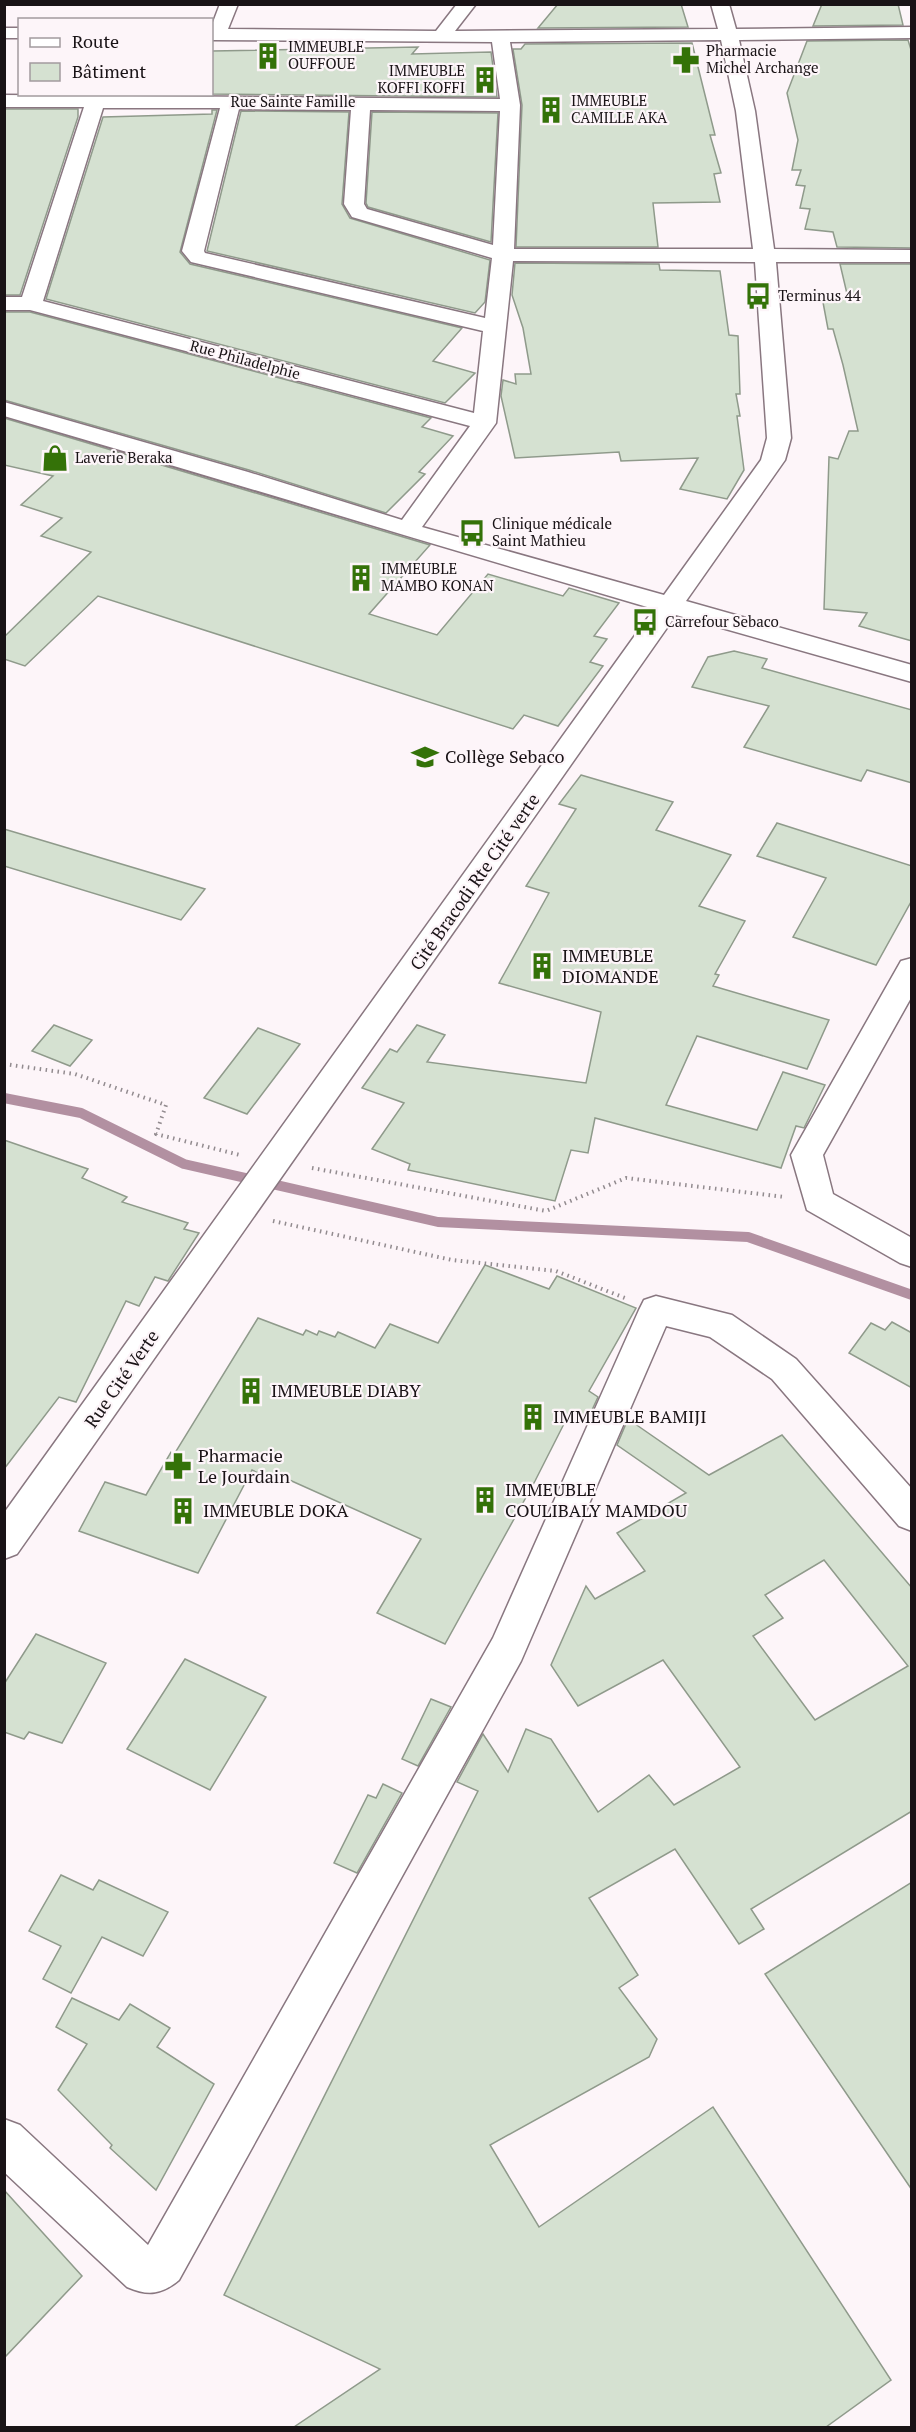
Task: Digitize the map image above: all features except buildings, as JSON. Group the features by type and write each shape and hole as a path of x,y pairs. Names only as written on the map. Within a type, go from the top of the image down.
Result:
{"street":[{"path":"229,4 214,34 500,37 912,32"},
{"path":"441,37 467,4"},
{"name":"Cité Bracodi Rte Cité verte","path":"239,1214 773,460 779,438 764,257 750,142 730,35 720,4"},
{"path":"407,530 484,423 503,255 510,105 500,37"},
{"path":"31,304 96,100"},
{"name":"Rue Sainte Famille","path":"4,101 510,105"},
{"path":"231,102 193,251 198,258 495,327"},
{"path":"361,103 354,204 359,213 503,255 912,256"},
{"name":"Rue Philadelphie","path":"4,303 31,304 484,423"},
{"path":"4,409 240,477 407,530 912,675"},
{"path":"912,968 807,1155 819,1201 912,1254"},
{"name":"Rue Cité Verte","path":"4,1543 239,1214"},
{"path":"4,2141 143,2271 153,2272 163,2264 507,1649 656,1310 720,1325 784,1369 912,1515"}],"path":[{"path":"4,1064 75,1074 166,1105 156,1134 232,1154 278,1159 348,1176 546,1211 626,1178 819,1201"},
{"path":"239,1214 452,1260 556,1271 656,1310"}],"waterway":[{"path":"4,1098 81,1113 184,1164 438,1222 748,1237 912,1295"}],"place":[{"name":"IMMEUBLE OUFFOUE","path":"268,56"},
{"name":"Pharmacie Michel Archange","path":"686,60"},
{"name":"IMMEUBLE KOFFI KOFFI","path":"485,80"},
{"name":"IMMEUBLE CAMILLE AKA","path":"551,110"},
{"name":"Terminus 44","path":"758,296"},
{"name":"Laverie Beraka","path":"55,458"},
{"name":"Clinique médicale Saint Mathieu","path":"472,533"},
{"name":"IMMEUBLE MAMBO KONAN","path":"361,578"},
{"name":"Carrefour Sebaco","path":"645,622"},
{"name":"Collège Sebaco","path":"425,757"},
{"name":"IMMEUBLE DIOMANDE","path":"542,966"},
{"name":"IMMEUBLE DIABY","path":"251,1391"},
{"name":"IMMEUBLE BAMIJI","path":"533,1417"},
{"name":"Pharmacie Le Jourdain","path":"178,1466"},
{"name":"IMMEUBLE COULIBALY MAMDOU","path":"485,1500"},
{"name":"IMMEUBLE DOKA","path":"183,1511"}]}
